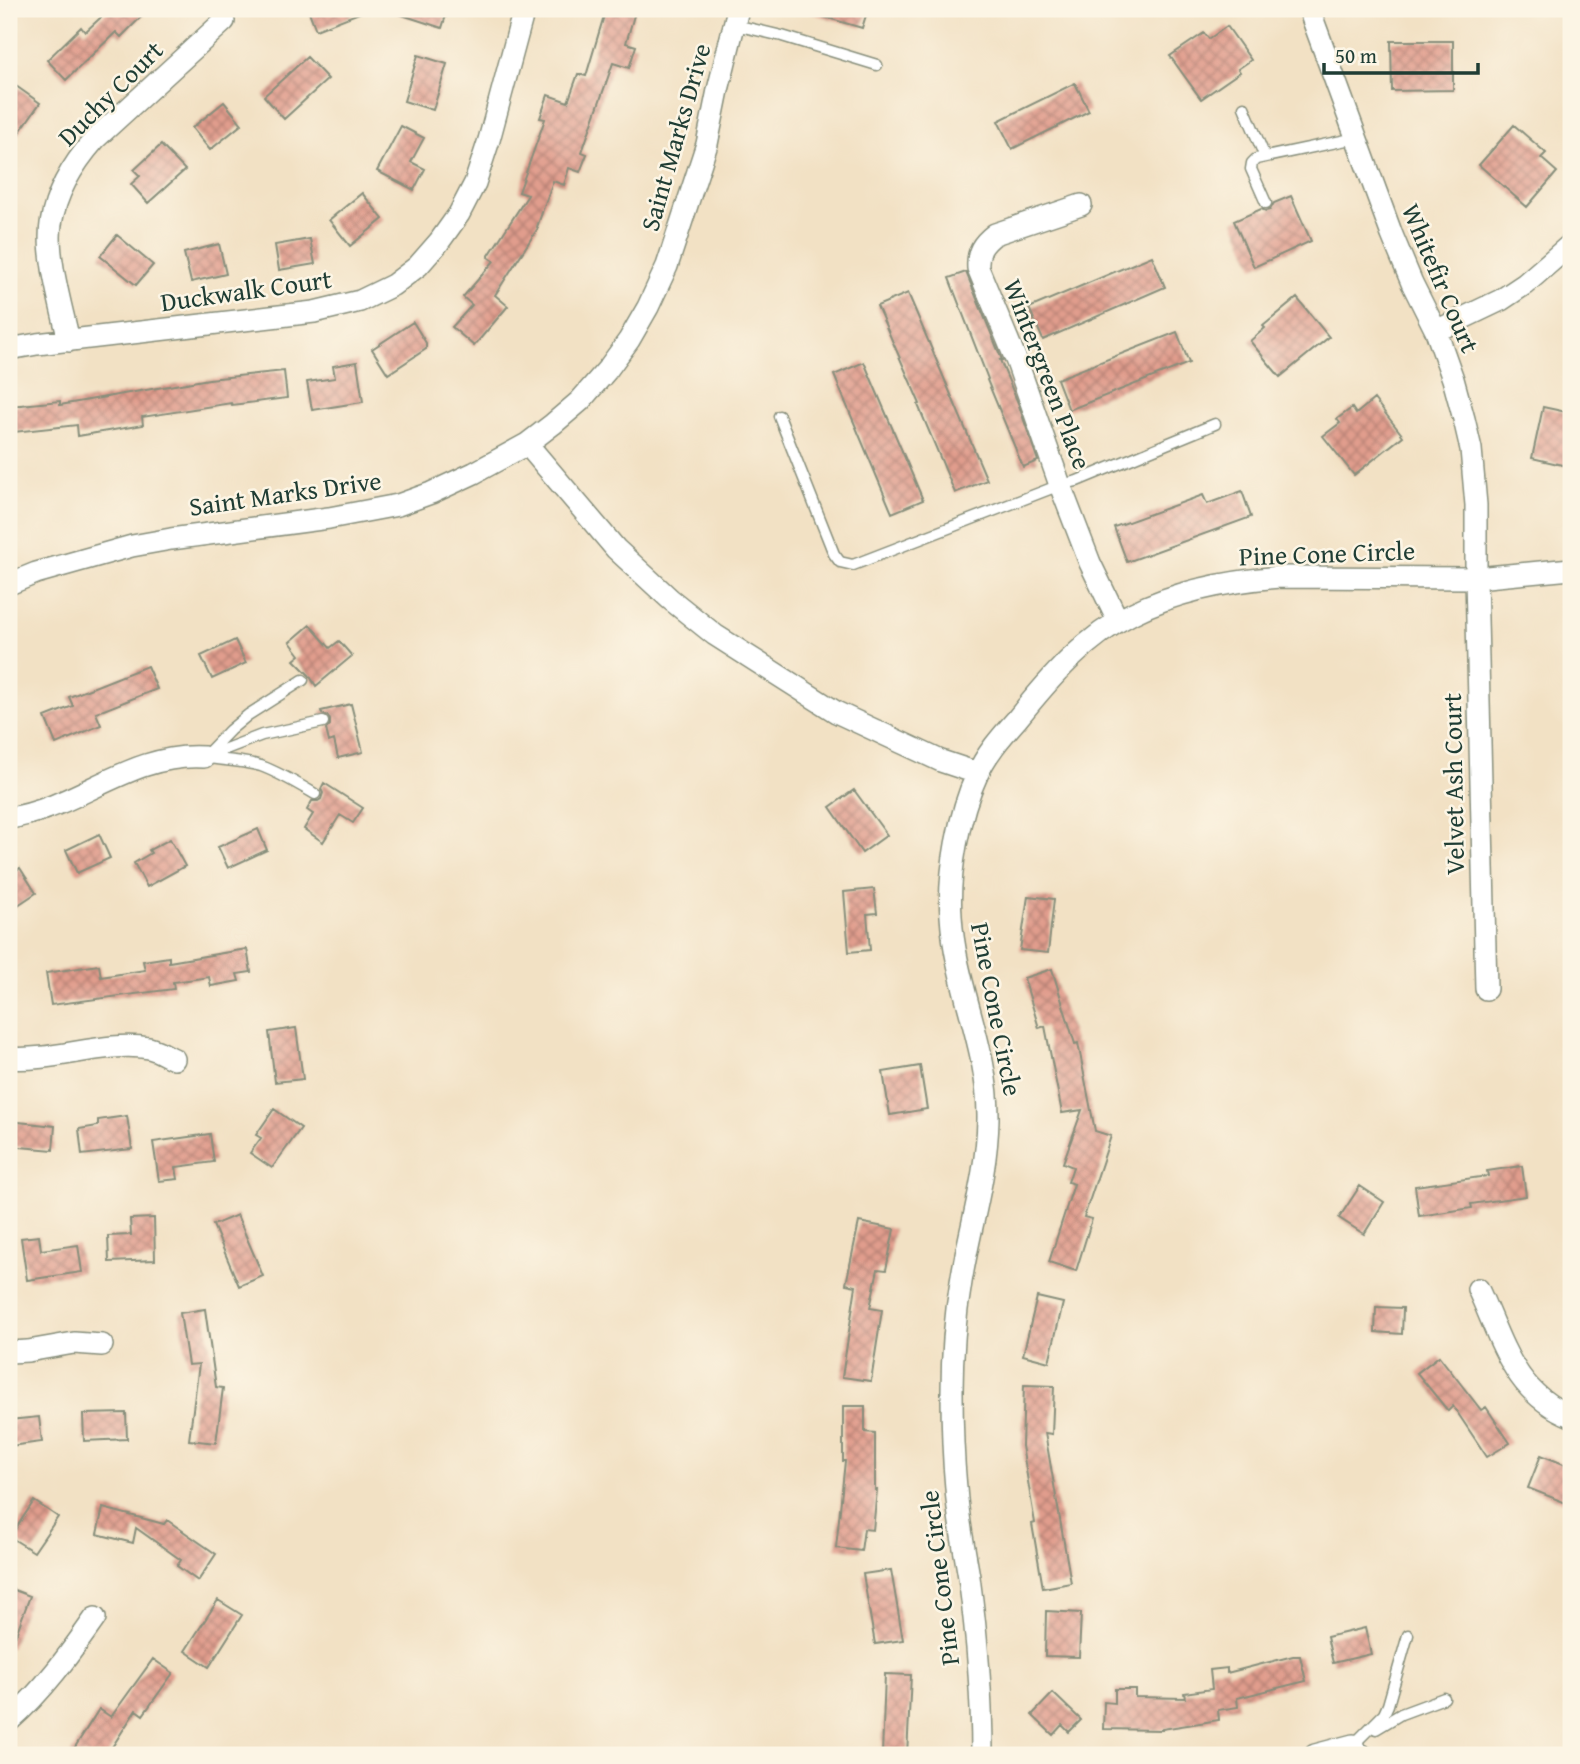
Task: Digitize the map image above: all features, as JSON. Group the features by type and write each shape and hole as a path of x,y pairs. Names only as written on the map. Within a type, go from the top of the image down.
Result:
{"street":[{"name":"Whitefir Court","path":"1309,9 1392,235 1436,331 1453,379 1471,449 1476,505 1476,578"},
{"name":"Duckwalk Court","path":"9,349 314,312 360,301 393,285 418,266 439,242 459,214 475,183 522,16"},
{"name":"Saint Marks Drive","path":"9,584 36,573 171,538 329,518 398,505 474,473 527,444 553,424 580,401 629,340 667,266 708,144 736,17"},
{"name":"Duchy Court","path":"69,341 50,240 56,205 69,174 95,139 224,21"},
{"name":"Wintergreen Place","path":"1081,205 995,234 983,243 977,259 978,268 1017,362 1090,563 1118,621"},
{"path":"1436,331 1501,300 1525,284 1571,244"},
{"path":"527,444 616,549 670,599 715,635 836,712 941,761 977,773"},
{"name":"Pine Cone Circle","path":"982,1755 979,1662 956,1489 952,1391 953,1351 961,1281 985,1165 988,1135 989,1097 980,1047 959,973 950,911 957,843 964,810 977,773 993,747 1055,675 1091,640 1136,611 1196,591 1258,579 1476,578 1571,569"},
{"name":"Velvet Ash Court","path":"1476,578 1486,989"},
{"path":"9,818 48,807 149,763 185,756 204,757"},
{"path":"9,1058 59,1056 125,1047 151,1049 174,1059"},
{"path":"1478,1289 1520,1378 1532,1393 1571,1416"},
{"path":"9,1352 74,1343 102,1345"},
{"path":"9,1721 26,1707 48,1682 95,1618"},
{"path":"1315,1755 1353,1745"}],"lane":[{"path":"736,17 782,36 877,65"},
{"path":"1244,107 1265,157"},
{"path":"1266,203 1251,169 1256,159 1356,138"},
{"path":"779,416 834,554 841,562 852,565 1060,485 1077,481 1215,424"},
{"path":"204,757 248,715 303,680"},
{"path":"204,757 262,735 323,722"},
{"path":"204,757 261,766 315,794"},
{"path":"1353,1745 1384,1714 1408,1635"},
{"path":"1353,1745 1401,1714 1444,1698"},
{"path":"1353,1745 1373,1755"}],"building":[{"path":"110,9 149,9 121,37 116,32 66,80 47,60 81,27 85,32"},
{"path":"308,9 366,9 367,10 316,30"},
{"path":"394,9 448,9 442,28 393,12"},
{"path":"606,9 635,12 626,43 636,46 629,68 613,63 582,152 587,154 580,172 569,168 564,185 553,181 538,228 495,295 508,306 474,346 452,327 472,305 463,297 494,261 488,257 528,195 519,192 545,119 540,118 548,95 568,102 578,74 586,76"},
{"path":"812,9 868,9 862,28 811,13"},
{"path":"1227,26 1251,60 1238,69 1240,72 1201,99 1170,56 1204,33 1209,39"},
{"path":"1391,41 1453,41 1453,90 1392,91"},
{"path":"418,55 447,64 433,110 404,101"},
{"path":"307,57 328,79 284,119 264,96"},
{"path":"1075,83 1089,111 1012,149 998,121"},
{"path":"16,86 40,103 9,147 9,97"},
{"path":"224,102 242,124 210,150 192,128"},
{"path":"1514,125 1546,153 1541,158 1557,172 1527,207 1479,165"},
{"path":"401,126 424,138 411,162 425,169 414,190 377,171"},
{"path":"161,145 185,170 148,203 131,184 140,176 134,170"},
{"path":"362,193 383,219 350,246 329,220"},
{"path":"1291,196 1311,241 1254,267 1234,221 1261,209 1270,210 1274,203"},
{"path":"117,235 153,265 136,285 100,256"},
{"path":"310,239 315,264 279,270 275,245"},
{"path":"219,244 226,274 191,282 184,253"},
{"path":"1152,256 1165,287 1043,340 1029,308"},
{"path":"966,272 1002,360 1038,461 1023,467 949,278"},
{"path":"908,293 987,480 955,493 877,306"},
{"path":"1297,298 1329,337 1280,377 1250,341 1265,328 1263,326"},
{"path":"413,322 426,343 426,349 388,374 372,349"},
{"path":"1177,332 1189,363 1069,410 1057,379"},
{"path":"357,362 363,402 312,410 307,382 335,378 333,366"},
{"path":"864,362 923,500 892,513 834,375"},
{"path":"284,371 287,398 231,403 142,417 143,425 78,436 77,425 14,432 11,406 60,401 60,405 209,379"},
{"path":"1374,399 1403,436 1354,475 1323,436 1340,423 1337,419 1352,408 1356,414"},
{"path":"1543,407 1571,413 1571,467 1532,458"},
{"path":"1242,491 1251,517 1127,562 1114,527 1203,495 1207,504"},
{"path":"310,625 330,648 339,641 352,656 316,686 294,660 300,655 290,642"},
{"path":"235,640 246,663 212,679 201,656"},
{"path":"147,666 157,689 96,713 101,725 56,744 45,717 73,706 69,697"},
{"path":"351,704 363,752 338,758 334,740 329,742 326,729 330,720 321,711"},
{"path":"324,783 363,808 353,823 340,815 323,842 304,829 313,814 307,810 312,801 321,799"},
{"path":"854,790 887,835 862,853 830,807"},
{"path":"258,829 267,850 228,868 218,847"},
{"path":"99,834 110,858 77,873 66,850"},
{"path":"170,839 185,866 147,887 134,863 151,853 149,850"},
{"path":"20,868 36,893 9,911 9,875"},
{"path":"874,889 877,913 867,914 870,950 849,952 844,892"},
{"path":"1028,896 1054,899 1048,953 1020,950"},
{"path":"247,949 251,972 237,974 239,981 211,986 209,977 173,982 174,989 51,1005 46,973 99,965 101,977 145,970 143,961 169,957 169,962"},
{"path":"1052,969 1075,1044 1078,1043 1095,1131 1111,1136 1084,1217 1092,1219 1076,1271 1049,1262 1074,1184 1068,1182 1073,1167 1063,1163 1082,1110 1062,1113 1045,1026 1039,1028 1024,978"},
{"path":"296,1028 303,1079 275,1082 269,1032"},
{"path":"920,1066 927,1109 890,1115 883,1072"},
{"path":"274,1109 301,1128 272,1168 250,1153 261,1138 256,1135"},
{"path":"127,1116 132,1149 82,1155 79,1129 98,1126 98,1120"},
{"path":"9,1121 55,1126 53,1150 9,1146"},
{"path":"210,1134 214,1162 176,1167 178,1179 159,1181 153,1142"},
{"path":"1522,1166 1526,1196 1471,1204 1472,1208 1419,1216 1415,1186 1488,1176 1487,1171"},
{"path":"1360,1186 1384,1202 1364,1234 1339,1218"},
{"path":"237,1215 263,1276 239,1286 213,1225"},
{"path":"154,1218 155,1260 109,1262 108,1236 131,1235 130,1219"},
{"path":"859,1222 894,1229 886,1270 878,1269 870,1308 882,1310 871,1381 842,1377 856,1286 846,1284"},
{"path":"39,1236 41,1250 78,1245 82,1272 27,1280 21,1238"},
{"path":"1037,1297 1063,1303 1049,1362 1023,1355"},
{"path":"1376,1307 1403,1308 1402,1334 1375,1332"},
{"path":"205,1309 216,1387 223,1388 216,1443 189,1440 199,1364 188,1365 180,1313"},
{"path":"1439,1356 1481,1410 1486,1407 1510,1443 1487,1457 1453,1406 1448,1411 1417,1373"},
{"path":"1024,1385 1054,1386 1052,1434 1045,1433 1071,1583 1043,1588 1022,1446"},
{"path":"843,1406 865,1406 865,1432 875,1433 877,1490 873,1530 864,1529 861,1551 836,1548 845,1461"},
{"path":"126,1413 127,1439 84,1441 83,1414"},
{"path":"39,1417 42,1442 9,1446 9,1420"},
{"path":"1541,1455 1571,1467 1571,1505 1528,1488"},
{"path":"34,1501 58,1517 34,1552 10,1537"},
{"path":"103,1508 164,1524 167,1520 216,1554 198,1581 177,1566 181,1560 136,1528 133,1543 97,1534"},
{"path":"891,1570 903,1640 875,1644 863,1574"},
{"path":"9,1588 30,1596 11,1648 9,1647"},
{"path":"218,1600 242,1615 209,1667 185,1651"},
{"path":"1046,1611 1081,1613 1079,1657 1045,1656"},
{"path":"1365,1628 1371,1654 1333,1663 1327,1637"},
{"path":"1300,1656 1306,1681 1237,1698 1238,1707 1218,1710 1219,1720 1162,1730 1103,1729 1104,1702 1115,1703 1115,1689 1135,1689 1135,1697 1185,1698 1184,1693 1212,1689 1210,1670 1227,1668 1227,1673"},
{"path":"153,1659 173,1673 143,1715 136,1710 107,1755 70,1755 99,1709 111,1717"},
{"path":"885,1674 911,1675 907,1755 882,1755"},
{"path":"1053,1693 1081,1720 1069,1732 1062,1725 1053,1735 1032,1715"}]}
